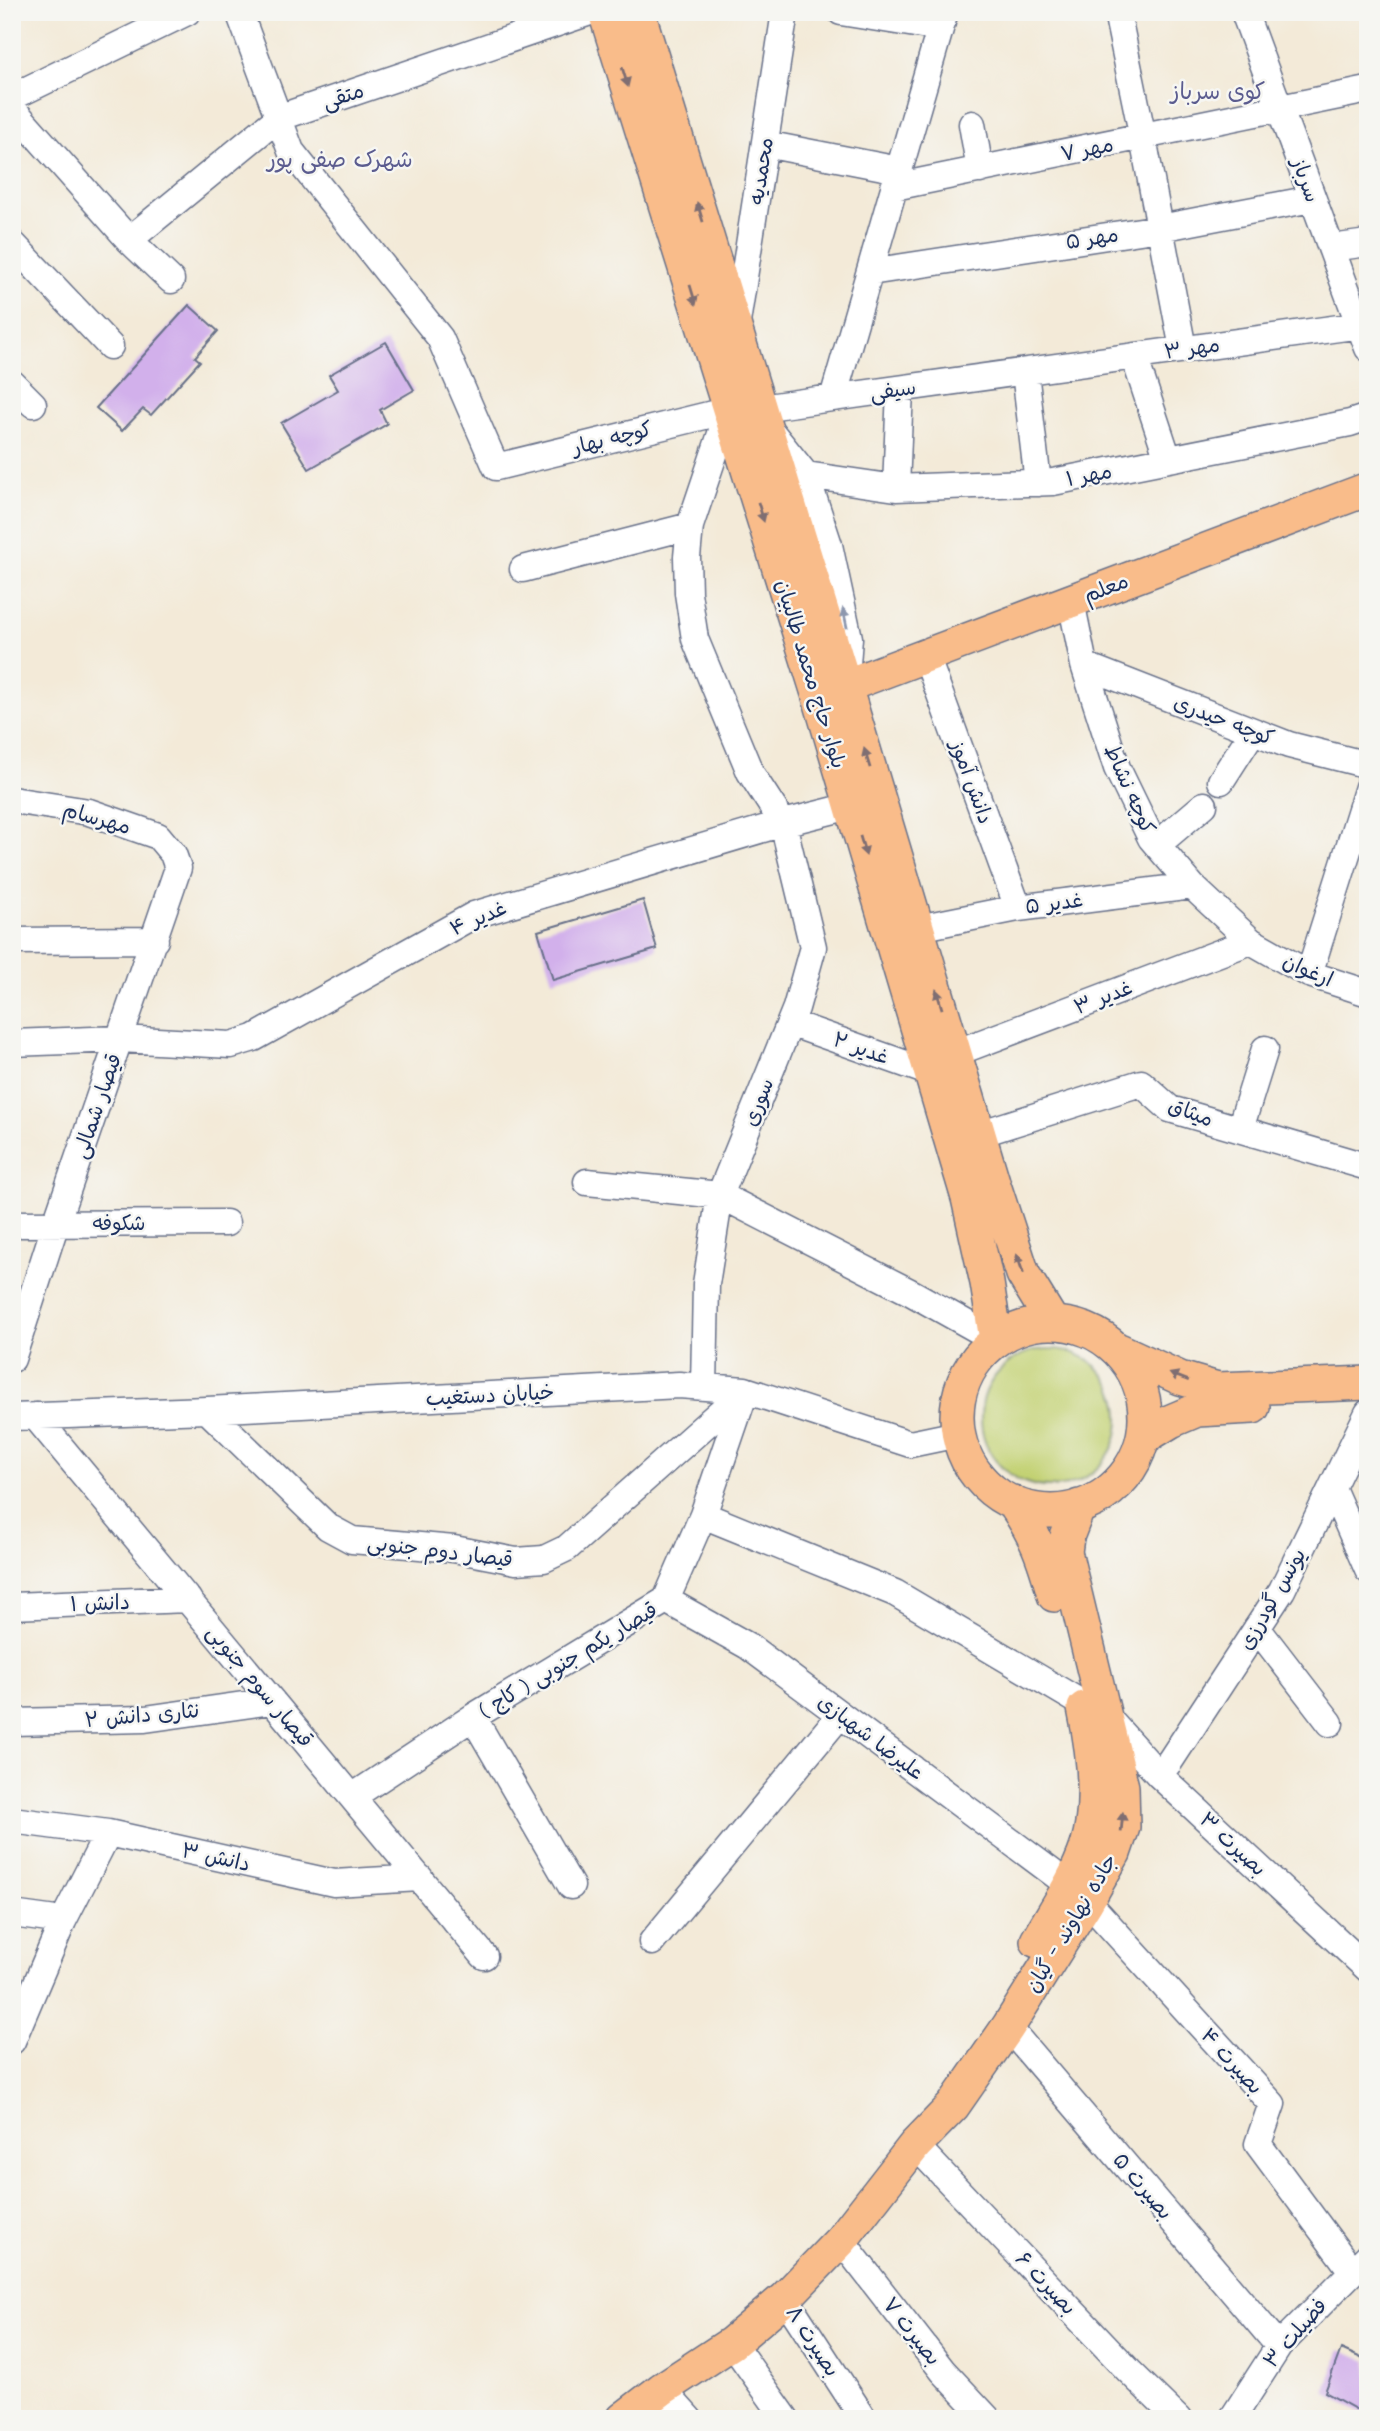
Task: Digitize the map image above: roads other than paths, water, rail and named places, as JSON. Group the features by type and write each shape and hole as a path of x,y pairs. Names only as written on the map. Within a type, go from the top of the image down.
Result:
{"main road":[{"name":"بلوار حاج محمد طالبیان","path":"605,12 751,414 845,686 918,928 996,1340"},
{"name":"بلوار حاج محمد طالبیان","path":"638,12 736,330 751,414 851,806 943,1063 979,1134 1023,1274 1054,1323"},
{"name":"معلم","path":"845,686 1368,489"},
{"path":"1117,1349 1136,1375 1145,1406 1143,1438 1134,1463 1117,1484 1096,1500 1071,1509 1045,1511 998,1495 980,1479 966,1458 958,1434 957,1408 963,1382 976,1359 996,1340 1033,1325 1054,1323 1076,1326 1098,1335 1117,1349 1180,1378 1218,1389 1368,1383"},
{"path":"1143,1438 1171,1421 1197,1410 1368,1403"},
{"name":"جاده نهاوند - گیان","path":"915,2145 940,2099 1031,1952 1114,1853 1123,1827 1122,1787 1093,1709 1042,1552 1033,1532 1013,1502"},
{"name":"جاده نهاوند - گیان","path":"1079,1506 1067,1537 1065,1552 1093,1709"},
{"name":"جاده نهاوند - گیان","path":"623,2419 662,2389 732,2343 785,2298 841,2240 915,2145 953,2106 1008,2027 1078,1893"}],"street":[{"path":"12,97 187,12"},
{"path":"239,12 278,118"},
{"name":"متقی","path":"130,240 278,118 590,12"},
{"name":"محمدیه","path":"736,330 785,12"},
{"path":"833,398 942,20 841,12"},
{"path":"1117,12 1183,349"},
{"name":"سرباز","path":"1244,12 1312,199 1365,332"},
{"name":"مهر ۷","path":"897,178 980,170 1368,90"},
{"path":"12,108 130,240 171,280"},
{"name":"کوچه بهار","path":"278,118 291,151 440,338 496,467 751,414"},
{"path":"972,124 980,170"},
{"path":"765,144 897,178"},
{"name":"مهر ۵","path":"870,272 1160,228 1312,199"},
{"path":"12,243 110,346"},
{"path":"1331,248 1368,243"},
{"name":"مهر ۳","path":"1025,372 1183,349 1365,332"},
{"path":"1134,356 1168,459"},
{"path":"1025,372 1038,483"},
{"name":"سیفی","path":"751,414 833,398 1025,372"},
{"path":"12,383 33,404"},
{"path":"896,488 900,389"},
{"path":"751,414 806,475 829,545 849,638 845,686"},
{"name":"سوری","path":"704,1387 706,1284 720,1195 790,1023 813,947 783,823 750,772 695,639 688,593 690,526 751,414"},
{"name":"مهر ۱","path":"806,475 896,488 1054,482 1350,423 1368,416"},
{"path":"523,569 690,526"},
{"name":"کوچه نشاط","path":"1071,601 1084,665 1117,768 1151,838 1192,886 1251,942"},
{"name":"دانش آموز","path":"926,656 1018,908"},
{"name":"کوچه حیدری","path":"1084,665 1289,745 1368,765"},
{"path":"1221,781 1253,731"},
{"path":"1310,974 1356,867 1368,787"},
{"name":"مهرسام","path":"12,800 89,812 158,836 173,854"},
{"path":"1157,845 1204,805"},
{"name":"غدیر ۴","path":"12,1043 120,1039 231,1045 254,1038 474,915 783,823 851,806"},
{"name":"قیصار شمالی","path":"12,1359 178,868 173,854"},
{"name":"غدیر ۵","path":"918,928 1018,908 1192,886"},
{"path":"12,941 155,940"},
{"name":"غدیر ۳","path":"943,1063 1251,942"},
{"name":"ارغوان","path":"1251,942 1310,974 1368,993"},
{"name":"غدیر ۲","path":"790,1023 943,1063"},
{"path":"1240,1129 1265,1048"},
{"name":"میثاق","path":"979,1134 1141,1083 1170,1109 1368,1167"},
{"path":"587,1182 720,1195 912,1293 996,1340"},
{"name":"شکوفه","path":"12,1224 226,1223"},
{"name":"خیابان دستغیب","path":"24,1417 680,1385 745,1390 910,1444 958,1434"},
{"name":"قیصار دوم جنوبی","path":"207,1410 328,1527 352,1540 454,1549 516,1561 544,1559 567,1548 745,1390"},
{"name":"قیصار یکم جنوبی ( کاج )","path":"352,1797 472,1717 666,1600 703,1515 745,1390"},
{"name":"یونس گودرزی","path":"1159,1775 1282,1590 1368,1413"},
{"name":"قیصار سوم جنوبی","path":"24,1417 188,1599 484,1956"},
{"path":"1332,1488 1368,1570"},
{"name":"بصیرت ۳","path":"703,1515 895,1593 1093,1709 1159,1775 1368,1969"},
{"name":"دانش ۱","path":"12,1606 188,1599"},
{"name":"علیرضا شهبازی","path":"666,1600 748,1646 1078,1893"},
{"path":"1257,1628 1330,1723"},
{"name":"نثاری دانش ۲","path":"12,1722 145,1719 272,1701"},
{"path":"652,1942 840,1715"},
{"path":"472,1717 571,1886"},
{"name":"دانش ۳","path":"12,1820 108,1833 334,1882 420,1878"},
{"path":"12,2041 63,1921 108,1833"},
{"name":"بصیرت ۴","path":"1078,1893 1272,2104 1258,2144 1360,2263"},
{"path":"12,1914 63,1921"},
{"name":"بصیرت ۵","path":"1008,2027 1279,2346"},
{"name":"بصیرت ۶","path":"915,2145 1129,2371 1178,2419"},
{"name":"بصیرت ۷","path":"841,2240 943,2371 988,2419"},
{"name":"فضیلت ۳","path":"1231,2419 1279,2346 1360,2263"},
{"name":"بصیرت ۸","path":"785,2298 864,2419"},
{"path":"732,2343 786,2419"},
{"path":"662,2389 689,2419"}],"district":[{"name":"کوی سرباز","path":"1218,91"},
{"name":"شهرک صفی پور","path":"340,159"}]}
